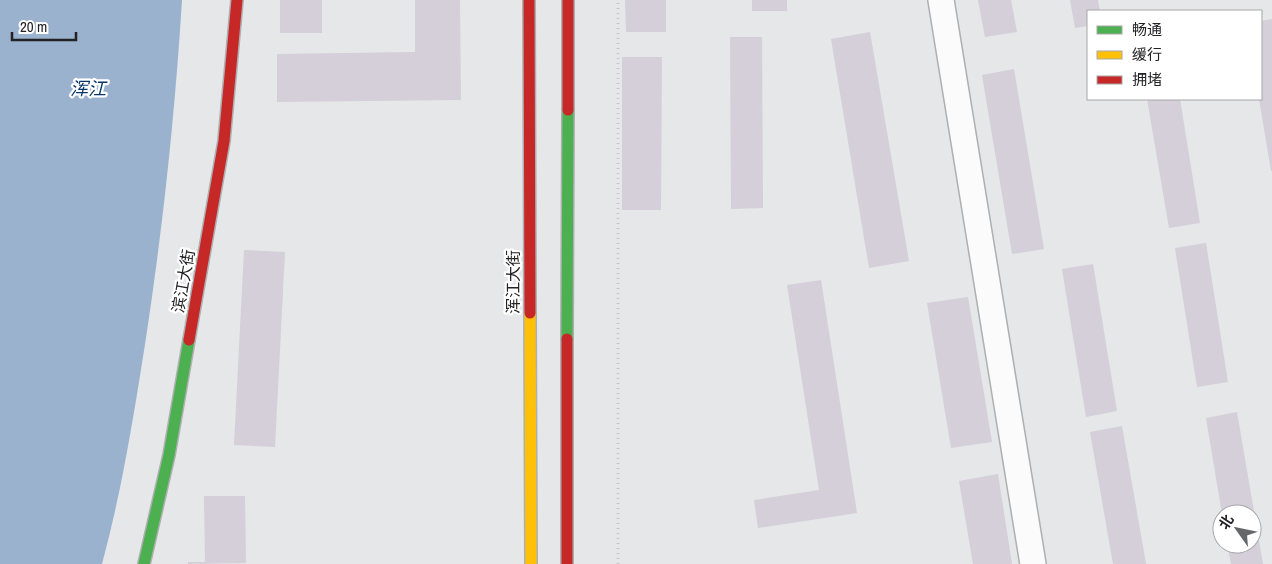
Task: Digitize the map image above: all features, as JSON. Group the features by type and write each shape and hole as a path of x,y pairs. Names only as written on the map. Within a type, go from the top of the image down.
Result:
{"main road":[{"name":"滨江大街","path":"144,564 169,455 224,142 237,0"},
{"name":"浑江大街","path":"528,0 530,564"},
{"path":"567,564 568,0"}],"street":[{"path":"941,0 1033,564"}],"path":[{"path":"618,0 618,564"}],"water":[{"name":"浑江","path":"0,0 182,0 176,85 158,254 127,452 102,564 0,564"}],"building":[{"path":"280,0 322,0 322,33 280,33"},
{"path":"415,0 460,0 461,100 277,102 277,54 415,52"},
{"path":"625,0 666,0 666,32 626,32"},
{"path":"752,0 787,0 787,11 752,11"},
{"path":"978,0 1011,0 1017,32 985,37"},
{"path":"1070,0 1098,0 1100,10 1087,10 1087,26 1075,28"},
{"path":"1272,19 1272,171 1259,100 1262,100 1262,21"},
{"path":"870,32 909,261 869,268 831,39"},
{"path":"730,37 762,37 763,208 731,209"},
{"path":"622,57 662,57 661,210 622,210"},
{"path":"1014,69 1044,249 1012,254 982,75"},
{"path":"1147,100 1180,100 1200,223 1169,228"},
{"path":"1206,243 1228,382 1197,387 1175,248"},
{"path":"244,250 285,252 275,447 234,445"},
{"path":"1093,264 1117,411 1086,417 1062,269"},
{"path":"821,280 857,513 758,528 754,500 819,490 787,285"},
{"path":"968,297 992,442 951,448 927,303"},
{"path":"1237,412 1253,504 1220,504 1206,418"},
{"path":"1122,426 1146,564 1113,564 1090,432"},
{"path":"998,474 1012,564 973,564 959,481"},
{"path":"204,496 245,496 246,563 188,564 188,562 205,562"},
{"path":"1229,554 1261,554 1263,564 1231,564"}],"traffic: fast":[{"path":"567,339 568,110"},
{"path":"144,564 169,455 189,340"}],"traffic: slow":[{"path":"530,313 531,564"}],"traffic: jam":[{"path":"189,340 224,141 237,0"},
{"path":"529,0 530,313"},
{"path":"568,0 568,110"},
{"path":"567,339 567,564"}]}
